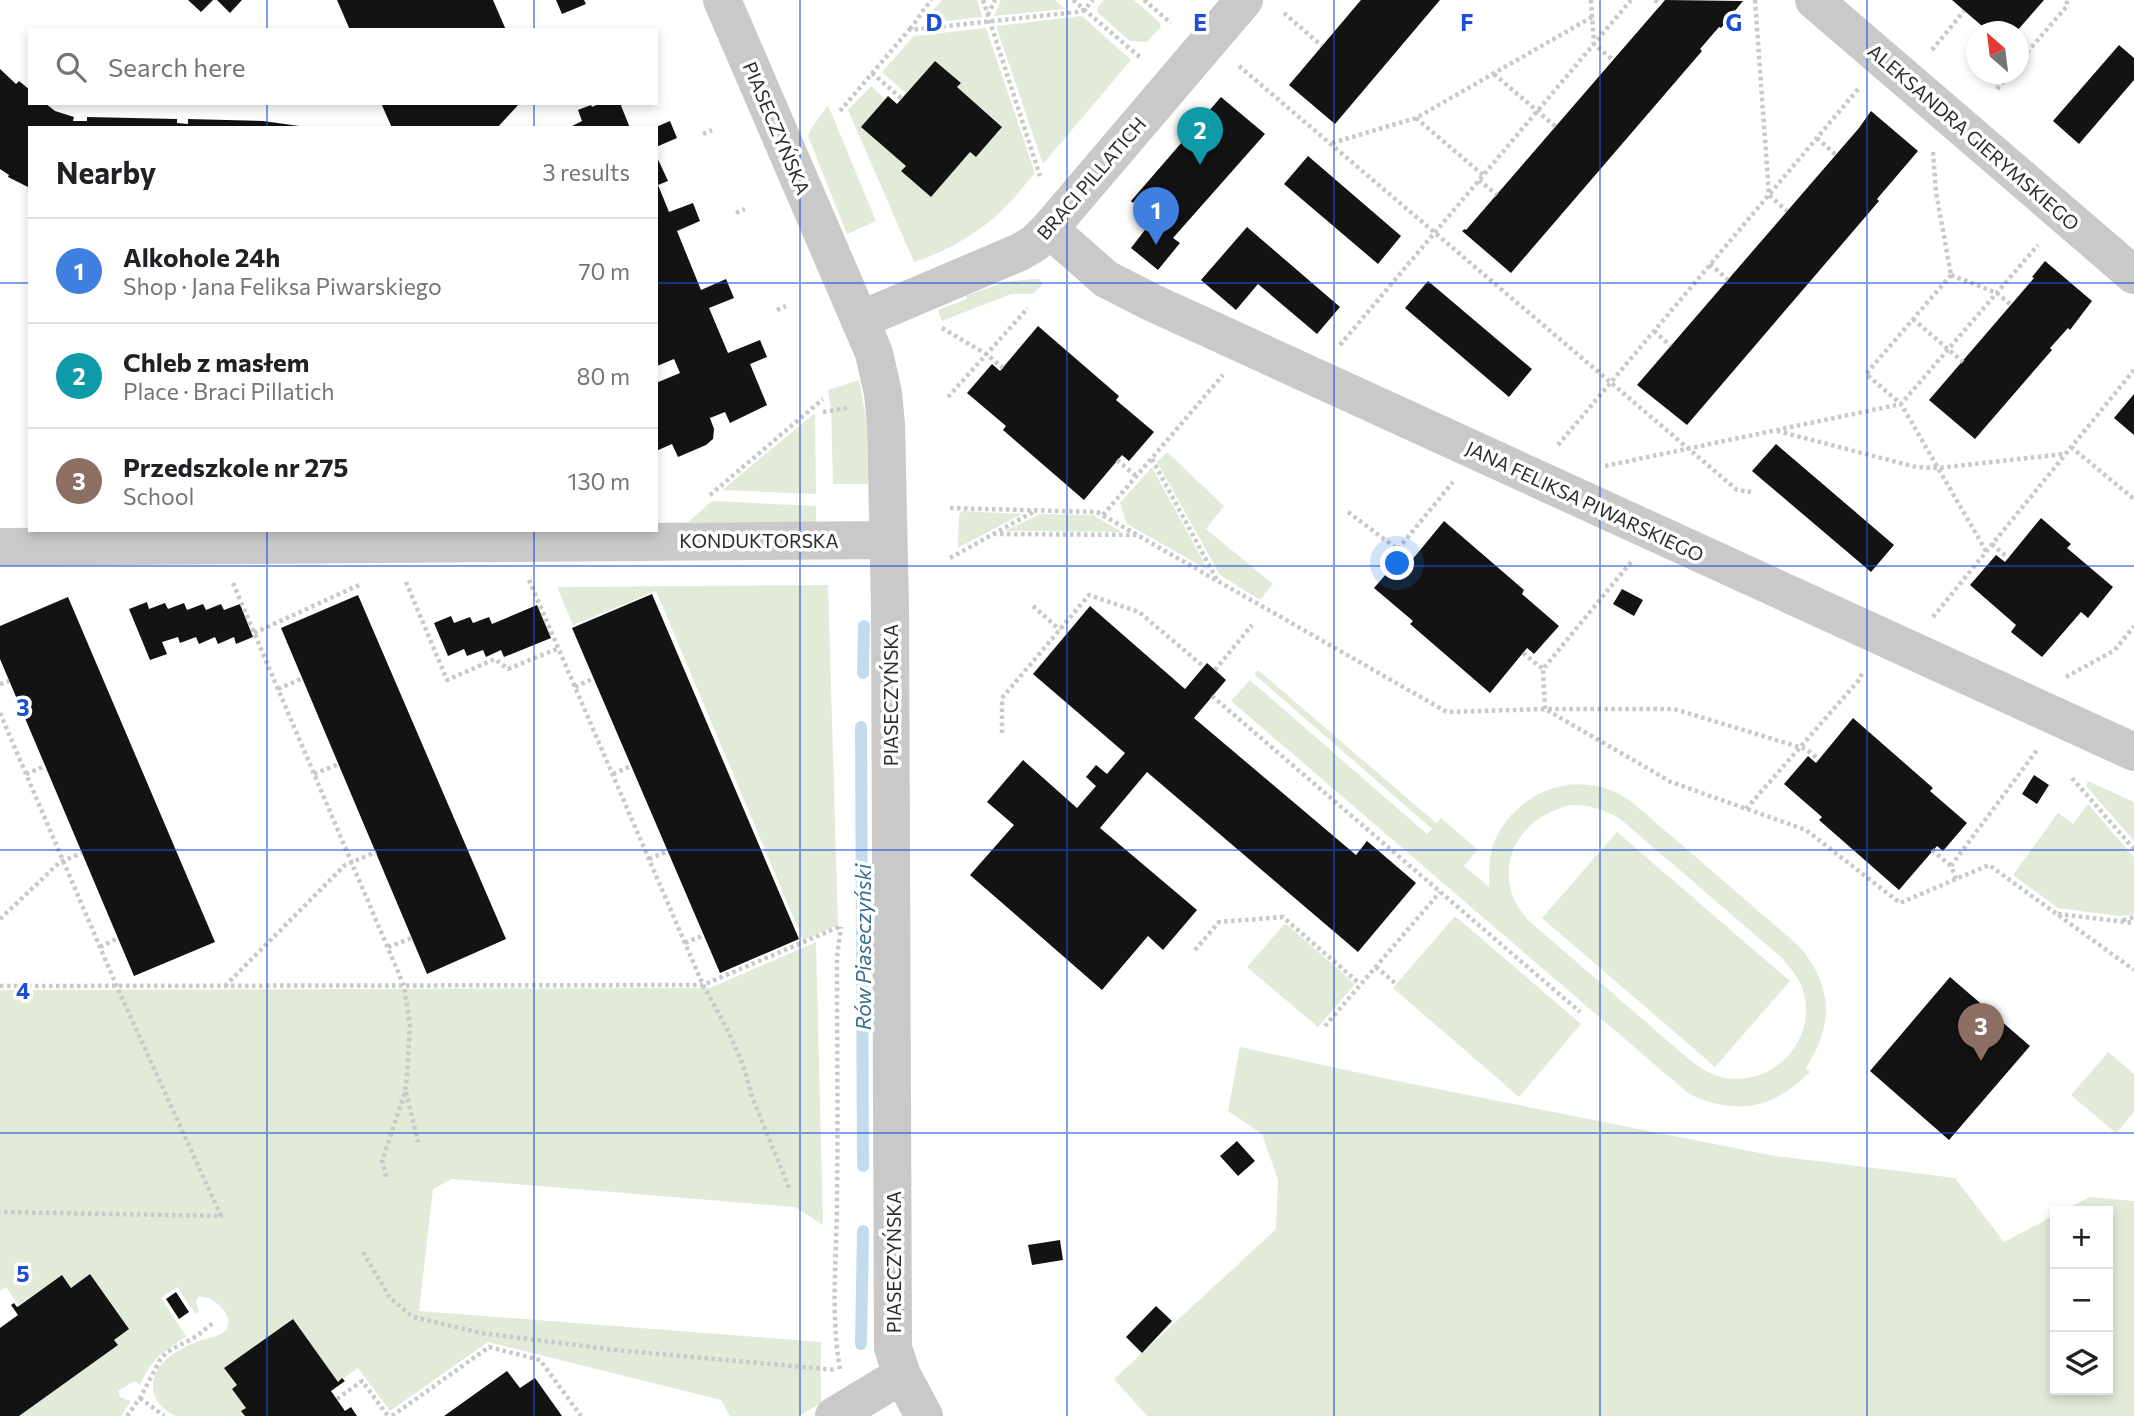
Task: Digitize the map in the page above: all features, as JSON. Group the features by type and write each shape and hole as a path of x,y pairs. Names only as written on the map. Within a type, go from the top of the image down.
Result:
{"street":[{"name":"PIASECZYŃSKA","path":"722,0 874,353 883,393 890,607 893,1348 902,1376 924,1416"},
{"name":"BRACI PILLATICH","path":"860,320 1020,252 1035,243 1244,0"},
{"name":"ALEKSANDRA GIERYMSKIEGO","path":"1814,0 2134,275"},
{"name":"JANA FELIKSA PIWARSKIEGO","path":"1049,229 1106,279 1153,303 2134,751"},
{"name":"KONDUKTORSKA","path":"0,547 887,540"},
{"path":"842,1397 902,1376"}],"path":[{"path":"840,111 909,30 930,0"},
{"path":"983,0 1040,176"},
{"path":"989,18 995,0"},
{"path":"1073,0 1140,58"},
{"path":"909,30 989,18 1077,12 1084,10 1093,0"},
{"path":"1144,0 1171,23"},
{"path":"1591,0 1594,44 1613,60"},
{"path":"1340,345 1631,0"},
{"path":"1655,0 1661,5"},
{"path":"1755,0 1769,195 1787,211"},
{"path":"2029,50 2067,6 2067,0"},
{"path":"1932,50 1964,11"},
{"path":"1284,13 1322,46"},
{"path":"1331,143 1416,118 1592,17"},
{"path":"1239,65 1737,490 1751,492"},
{"path":"872,73 902,99"},
{"path":"1494,74 1556,127"},
{"path":"1557,446 1867,78"},
{"path":"1997,89 2001,84"},
{"path":"1416,118 1497,195"},
{"path":"703,134 712,130"},
{"path":"1817,138 1836,155"},
{"path":"1932,145 1936,192 1951,275"},
{"path":"736,213 745,209"},
{"path":"1599,468 1901,404 2039,243"},
{"path":"1710,264 1728,279"},
{"path":"1951,275 1997,293 2011,305"},
{"path":"1951,275 1866,374 1901,404 1986,551"},
{"path":"777,310 786,306"},
{"path":"948,397 1028,308"},
{"path":"1913,319 1963,362"},
{"path":"941,328 986,354 1003,368"},
{"path":"1654,331 1671,346"},
{"path":"1103,515 1232,365"},
{"path":"1932,617 2134,370"},
{"path":"710,495 823,399"},
{"path":"1776,430 1916,467 1938,468 2065,453"},
{"path":"2071,447 2134,499"},
{"path":"1152,458 1217,581"},
{"path":"1117,460 1136,476"},
{"path":"1398,549 1461,472"},
{"path":"950,508 1097,512 1447,712 1674,709 1801,747 1818,759"},
{"path":"950,558 1038,509"},
{"path":"1348,512 1412,560"},
{"path":"1545,709 1543,669 1628,568 1646,529"},
{"path":"993,534 1138,535"},
{"path":"1992,544 2008,558"},
{"path":"529,579 703,985 726,1026 748,1077 751,1094 789,1188"},
{"path":"233,582 404,986 410,1026 405,1092 382,1161 387,1180"},
{"path":"254,632 366,582"},
{"path":"406,582 447,680 495,659 508,669 559,648"},
{"path":"1002,733 1002,698 1089,595 1139,612 1204,667"},
{"path":"1033,606 1060,629"},
{"path":"1215,670 1252,625"},
{"path":"2060,680 2115,650 2132,633 2134,626"},
{"path":"1746,809 1858,680 1879,635"},
{"path":"1523,653 1543,669"},
{"path":"278,689 303,678"},
{"path":"575,687 594,678"},
{"path":"0,684 9,681"},
{"path":"1212,696 1580,1012"},
{"path":"1545,709 1671,782 1806,830 1900,903 1989,865 2134,970"},
{"path":"0,713 117,987 220,1216 0,1212"},
{"path":"1951,866 2038,748"},
{"path":"314,774 339,764"},
{"path":"26,774 45,766"},
{"path":"612,775 631,766"},
{"path":"2072,778 2134,849"},
{"path":"1933,850 1951,866 1956,879"},
{"path":"649,859 667,851"},
{"path":"225,986 345,865 376,852"},
{"path":"0,919 63,861 82,853"},
{"path":"1325,1026 1440,892"},
{"path":"2057,914 2134,923"},
{"path":"1195,950 1219,922 1283,917 1360,984"},
{"path":"2119,921 2134,917"},
{"path":"0,986 703,985 841,926 837,957 838,1200 835,1286 836,1346 842,1397 615,1350 481,1333 413,1317 390,1298 363,1252"},
{"path":"685,944 704,935"},
{"path":"388,947 412,938"},
{"path":"100,947 118,939"},
{"path":"1376,967 1396,984"},
{"path":"405,1092 418,1142"},
{"path":"127,1416 167,1352 197,1336 214,1322"},
{"path":"337,1399 362,1381 390,1416 489,1347 540,1360 581,1416"},
{"path":"140,1398 164,1416"}],"green space":[{"path":"942,0 977,0 983,17 927,23 925,19"},
{"path":"1001,0 1055,0 1065,9 994,16"},
{"path":"1104,0 1134,0 1159,22 1161,27 1147,42 1130,41 1098,13 1098,7"},
{"path":"1082,16 1131,60 1043,164 996,26"},
{"path":"986,28 1035,173 1014,198 982,227 944,250 914,262 848,110 871,86 885,99 862,127 906,166 901,171 931,197 970,152 976,157 1002,126 957,87 961,83 935,61 906,93 882,72 914,36"},
{"path":"828,105 876,221 847,234 808,136"},
{"path":"1039,279 1043,284 1033,294 1011,294 942,321 938,310 967,299 966,296 1004,282"},
{"path":"859,380 867,423 868,484 833,484 828,390"},
{"path":"815,413 816,494 722,490"},
{"path":"1167,452 1224,506 1206,529 1273,584 1260,600 1220,575 1157,462"},
{"path":"1152,467 1208,570 1127,524 1120,503"},
{"path":"712,501 816,506 816,522 688,522"},
{"path":"962,511 1022,514 958,548 959,515"},
{"path":"1040,514 1093,515 1122,532 1005,531"},
{"path":"828,585 838,925 803,940 656,591 573,625 557,587"},
{"path":"1258,670 1436,823 1441,818 1478,850 1464,866 1489,887 1493,845 1501,828 1526,802 1542,792 1577,784 1595,786 1613,791 1632,802 1800,947 1811,962 1819,977 1826,1006 1822,1036 1806,1068 1810,1072 1782,1094 1754,1105 1723,1105 1689,1094 1231,701 1250,680 1427,834 1432,829 1254,674","holes":["1578,805 1596,808 1619,818 1782,958 1794,973 1803,990 1806,1008 1804,1026 1798,1041 1776,1067 1743,1079 1725,1078 1703,1069 1525,917 1511,891 1510,860 1515,847 1522,835 1543,816 1556,809"]},
{"path":"2088,781 2134,802 2134,841 2086,786"},
{"path":"2088,804 2134,857 2134,915 2119,916 2058,908 2013,875 2058,813 2073,824"},
{"path":"1617,832 1790,981 1715,1067 1542,918"},
{"path":"1455,916 1581,1024 1519,1097 1393,988"},
{"path":"1285,923 1355,984 1318,1027 1247,967"},
{"path":"816,942 823,1225 795,1207 452,1179 433,1189 419,1311 821,1342 821,1403 798,1416 730,1416 721,1400 488,1342 390,1411 358,1368 338,1382 292,1319 224,1368 237,1385 246,1408 242,1411 245,1416 176,1416 164,1409 155,1398 153,1388 157,1371 168,1358 183,1348 222,1333 228,1325 226,1314 217,1303 198,1297 196,1302 199,1312 195,1313 177,1287 161,1298 186,1336 188,1335 155,1361 140,1385 135,1381 118,1391 120,1397 131,1401 121,1416 19,1416 129,1328 90,1274 71,1288 62,1275 19,1306 6,1287 0,1291 0,990 710,988"},
{"path":"1240,1047 1775,1156 1955,1178 2004,1242 2050,1218 2050,1395 2113,1395 2113,1206 2072,1206 2090,1197 2134,1201 2134,1416 1147,1416 1114,1379 1276,1229 1278,1180 1262,1134 1228,1111"},
{"path":"2108,1052 2134,1074 2134,1112 2116,1133 2071,1095"}],"building":[{"path":"188,0 213,0 201,12"},
{"path":"217,0 242,0 230,13"},
{"path":"337,0 493,0 505,28 349,28"},
{"path":"556,0 584,0 586,4 562,14"},
{"path":"1361,0 1440,0 1335,124 1289,85"},
{"path":"1665,0 1743,1 1511,273 1462,231 1466,230"},
{"path":"1952,0 2044,0 2026,21 1976,21"},
{"path":"2119,45 2134,58 2134,80 2079,144 2053,121"},
{"path":"935,61 961,83 957,87 1002,127 976,157 970,152 931,197 901,171 906,166 861,127 888,96 897,104"},
{"path":"0,69 16,84 19,81 28,88 28,105 48,105 55,111 74,117 73,121 87,121 87,117 177,119 177,123 188,124 188,119 263,121 299,126 28,126 28,187 8,177 9,175 0,169"},
{"path":"1221,97 1265,134 1173,238 1180,243 1158,270 1131,248 1158,213 1138,196 1133,203 1131,201"},
{"path":"382,105 518,105 499,126 391,126"},
{"path":"591,105 621,105 629,126 572,126 582,121 578,110"},
{"path":"1871,111 1918,151 1877,199 1879,201 1687,425 1637,385"},
{"path":"670,121 677,138 658,146 658,126"},
{"path":"1308,156 1401,236 1378,264 1284,184"},
{"path":"658,159 668,181 658,185"},
{"path":"658,185 669,212 693,203 700,221 677,231 701,290 726,279 734,298 709,308 728,353 760,340 767,357 750,364 767,405 730,423 725,412 710,418 714,429 713,439 706,445 678,457 672,444 658,450 658,382 680,373 674,359 658,366"},
{"path":"1247,227 1340,307 1317,334 1258,284 1236,310 1201,280"},
{"path":"2045,261 2092,301 1975,439 1929,400 2034,278 2032,277"},
{"path":"1428,281 1532,369 1509,397 1405,308"},
{"path":"1038,326 1119,396 1116,400 1154,432 1129,461 1122,455 1084,500 1003,430 1006,426 967,393 992,364 1000,371"},
{"path":"2134,394 2134,435 2114,418"},
{"path":"1776,444 1894,545 1871,572 1752,471"},
{"path":"2041,518 2071,544 2067,548 2113,587 2088,618 2081,612 2042,657 2011,632 2016,625 1970,585 1996,555 2005,562"},
{"path":"1444,521 1524,590 1522,594 1559,626 1534,654 1527,648 1490,693 1410,624 1413,621 1374,588 1399,559 1407,566"},
{"path":"1622,589 1643,600 1634,616 1613,604"},
{"path":"652,594 799,939 720,973 572,628"},
{"path":"358,595 506,939 427,974 281,628"},
{"path":"68,597 215,942 134,976 0,659 0,626"},
{"path":"147,602 149,609 165,603 168,609 184,603 187,610 203,604 206,610 221,604 224,610 240,604 253,637 236,644 234,637 218,644 215,637 199,644 196,637 180,643 178,637 162,642 167,654 150,660 129,609"},
{"path":"537,605 551,638 504,657 501,650 486,657 483,650 467,656 464,649 448,656 434,623 451,616 454,623 470,617 473,623 489,617 492,624"},
{"path":"1090,606 1185,689 1207,663 1226,680 1194,718 1356,855 1367,841 1416,883 1358,952 1147,772 1100,828 1197,910 1163,950 1148,936 1102,990 970,875 1014,825 987,802 1023,760 1077,808 1096,786 1086,777 1096,765 1107,774 1125,753 1033,674"},
{"path":"1853,718 1933,788 1930,791 1967,823 1943,851 1937,846 1899,890 1819,820 1822,817 1784,784 1808,756 1816,763"},
{"path":"2034,775 2049,785 2037,804 2022,794"},
{"path":"1950,977 2030,1046 1949,1140 1870,1071"},
{"path":"1237,1141 1255,1161 1238,1176 1220,1156"},
{"path":"1060,1240 1063,1260 1032,1265 1028,1245"},
{"path":"90,1274 129,1329 114,1340 118,1345 19,1416 0,1416 0,1328 18,1315 11,1305 14,1303 19,1306 62,1275 71,1288"},
{"path":"176,1292 189,1312 179,1319 166,1299"},
{"path":"1156,1306 1172,1321 1142,1353 1126,1337"},
{"path":"293,1319 338,1382 342,1378 345,1381 331,1391 345,1411 351,1407 357,1416 245,1416 241,1411 246,1408 232,1389 237,1385 224,1368"},
{"path":"507,1371 520,1388 535,1378 562,1416 444,1416"}],"waterway":[{"name":"Rów Piaseczyński","path":"863,673 864,626"},
{"name":"Rów Piaseczyński","path":"861,727 863,1166"},
{"name":"Rów Piaseczyński","path":"861,1344 863,1231"}],"place":[{"name":"Chleb z masłem","path":"1200,165"},
{"name":"Alkohole 24h","path":"1156,245"},
{"name":"Przedszkole nr 275","path":"1981,1061"}]}
